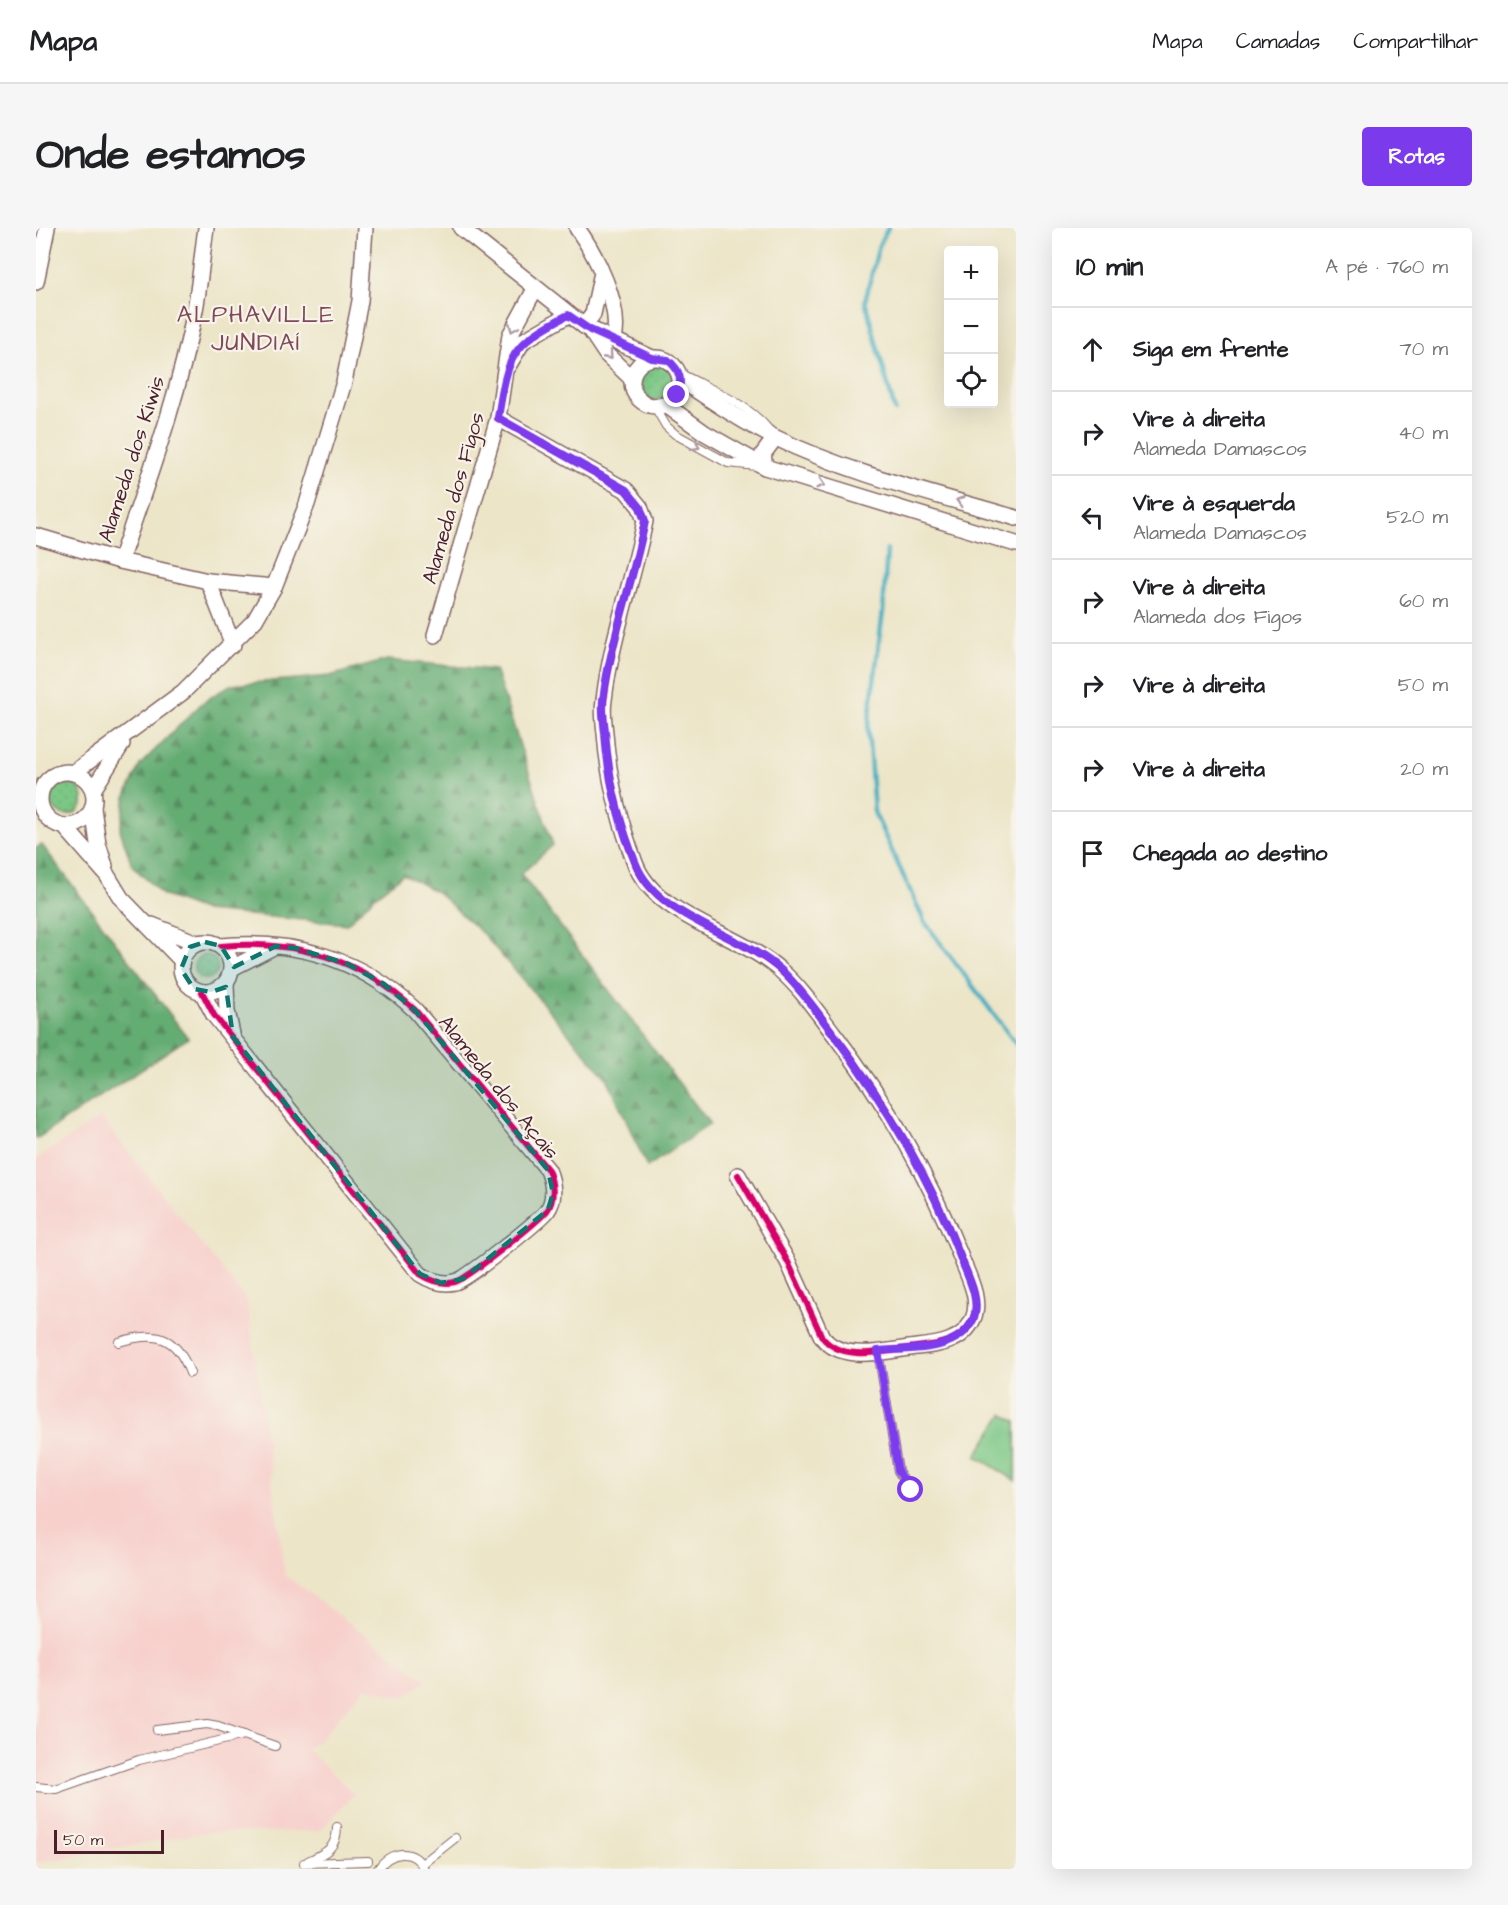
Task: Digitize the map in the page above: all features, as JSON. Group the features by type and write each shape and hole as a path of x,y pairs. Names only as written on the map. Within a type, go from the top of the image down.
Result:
{"street":[{"path":"36,282 47,228"},
{"name":"Alameda dos Kiwis","path":"120,561 165,428 181,371 195,310 206,228"},
{"path":"461,228 587,328 652,358 668,360 680,376 775,438 848,467 1016,519"},
{"path":"577,228 601,274 615,309 614,339"},
{"path":"73,773 129,734 183,692 233,645 255,620 274,587 307,504 344,382 360,301 369,231"},
{"path":"587,328 593,314 601,274"},
{"name":"Alameda dos Figos","path":"435,635 498,418 510,335 535,289"},
{"name":"Alameda dos Figos","path":"505,371 523,341 568,315"},
{"path":"587,328 606,354 632,379 637,398 660,406 765,466 1016,544"},
{"path":"632,379 638,365 652,358"},
{"path":"660,406 677,395 680,376"},
{"path":"498,418 626,490 640,507 645,521 615,635 603,703 608,772 617,812 637,867 651,888 673,906 762,954 803,993 870,1081 910,1148 947,1222 975,1296 973,1319 963,1332 947,1344 843,1352 829,1346 822,1337 788,1262 738,1176"},
{"path":"765,466 764,454 775,438"},
{"path":"36,536 120,561 208,581 274,587"},
{"path":"208,581 233,645"},
{"path":"107,875 98,844 93,790 129,734"},
{"path":"93,790 81,776 64,772 42,777 38,802 48,819 64,826 107,875 121,898 182,961"},
{"path":"64,826 82,822 93,808"},
{"path":"146,922 197,943 213,942 227,952 232,968 226,984 226,1011 233,1037"},
{"path":"197,943 185,954 182,961 181,969 188,984 202,992 211,992 226,984"},
{"name":"Alameda dos Açais","path":"202,992 214,1015 420,1274 441,1283 463,1279 548,1210 553,1192 548,1170 415,1010 384,984 348,964 313,952 276,946 221,946"},
{"path":"232,968 276,946"}],"lane":[{"path":"119,1342 139,1336 157,1336 173,1344 190,1373"},
{"path":"878,1351 898,1471 911,1490"},
{"path":"157,1730 207,1724 274,1746"},
{"path":"36,1787 56,1789 139,1760 244,1735"},
{"path":"337,1827 335,1844 327,1852 304,1863 368,1861"},
{"path":"378,1869 395,1854 411,1855 423,1867 455,1838"}],"highlighted area":[{"path":"205,942 221,946 234,967 276,946 295,948 348,964 384,984 415,1010 548,1170 553,1193 548,1210 463,1279 441,1283 420,1274 233,1037 226,987 211,992 194,989 181,969 190,947"}],"shaded area":[{"path":"101,1117 247,1301 285,1575 426,1680 405,1698 365,1687 322,1737 306,1749 354,1794 320,1831 201,1833 36,1863 36,1159"}],"green space":[{"path":"656,364 669,369 674,382 669,395 656,400 643,395 638,382 643,369"},
{"path":"387,660 495,670 553,845 521,874 710,1124 647,1167 607,1078 484,935 437,892 403,874 374,897 347,924 205,911 162,895 132,865 120,830 126,796 140,765 202,703 230,685 330,676"},
{"path":"67,783 78,788 83,799 78,810 67,815 56,810 51,799 56,788"},
{"path":"42,845 188,1038 36,1139 36,848"},
{"path":"206,955 215,958 218,967 215,976 206,979 197,976 194,967 197,958"},
{"path":"1003,1414 1016,1422 1016,1481 976,1456"}],"waterway":[{"path":"888,228 879,245 865,301 895,411"},
{"path":"887,550 883,611 868,729 874,812 924,921 1016,1044"}],"cycle path":[{"path":"498,418 626,490 640,507 645,521 617,632 603,708 606,750 612,783 619,815 635,863 645,882 660,897 679,911 763,957 780,970 808,1000 853,1060 904,1140 948,1225 975,1295 975,1311 969,1327 949,1341 925,1346 853,1353 831,1345 822,1337 788,1262 738,1175"},
{"path":"202,992 214,1015 420,1274 441,1283 462,1279 547,1211 552,1201 553,1191 548,1170 415,1010 394,992 349,965 325,956 275,946 221,946"}],"district":[{"name":"ALPHAVILLE JUNDIAÍ","path":"256,328"}],"route":[{"path":"677,395 681,380 675,366 668,360 652,358 590,330 568,315 523,341 505,371 498,418 626,490 640,507 645,521 639,551 615,635 603,703 608,772 617,812 637,867 651,888 673,906 702,924 762,954 803,993 870,1081 910,1148 947,1222 975,1296 973,1319 963,1332 947,1344 878,1351 898,1471 911,1490"}]}
